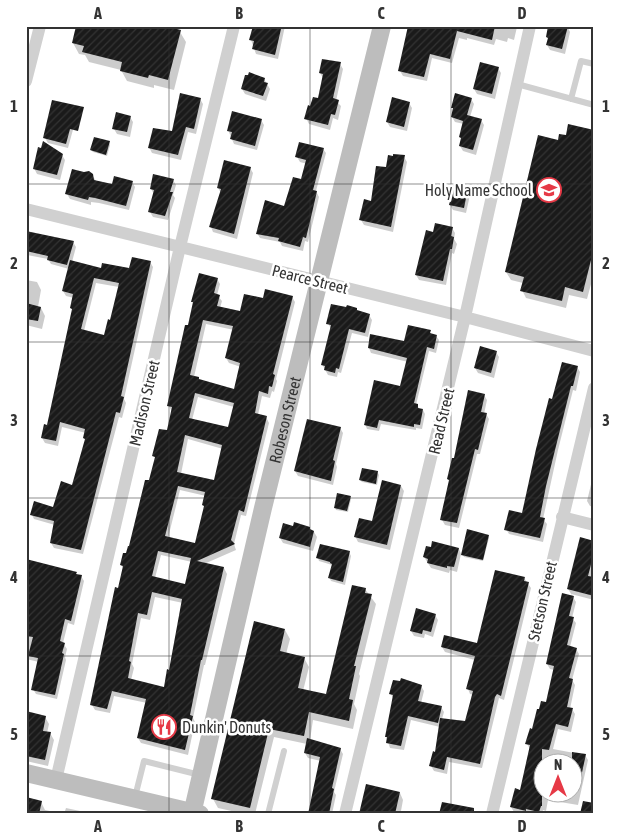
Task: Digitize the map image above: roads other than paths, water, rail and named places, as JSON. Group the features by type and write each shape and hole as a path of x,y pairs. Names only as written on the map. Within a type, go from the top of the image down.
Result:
{"main road":[{"name":"Robeson Street","path":"195,813 201,775 263,508 382,26"},
{"path":"26,773 195,813"}],"street":[{"path":"26,81 40,26"},
{"name":"Madison Street","path":"56,780 180,248 234,26"},
{"name":"Read Street","path":"345,814 465,317 530,26"},
{"name":"Pearce Street","path":"26,209 465,317 594,351"},
{"name":"Stetson Street","path":"492,814 594,388"},
{"path":"562,517 594,525"}],"lane":[{"path":"571,99 581,61 594,64"},
{"path":"517,84 594,105"},
{"path":"268,814 284,751"},
{"path":"135,798 144,761 201,775"}],"place":[{"name":"Holy Name School","path":"549,190"},
{"name":"Dunkin' Donuts","path":"164,727"}]}
